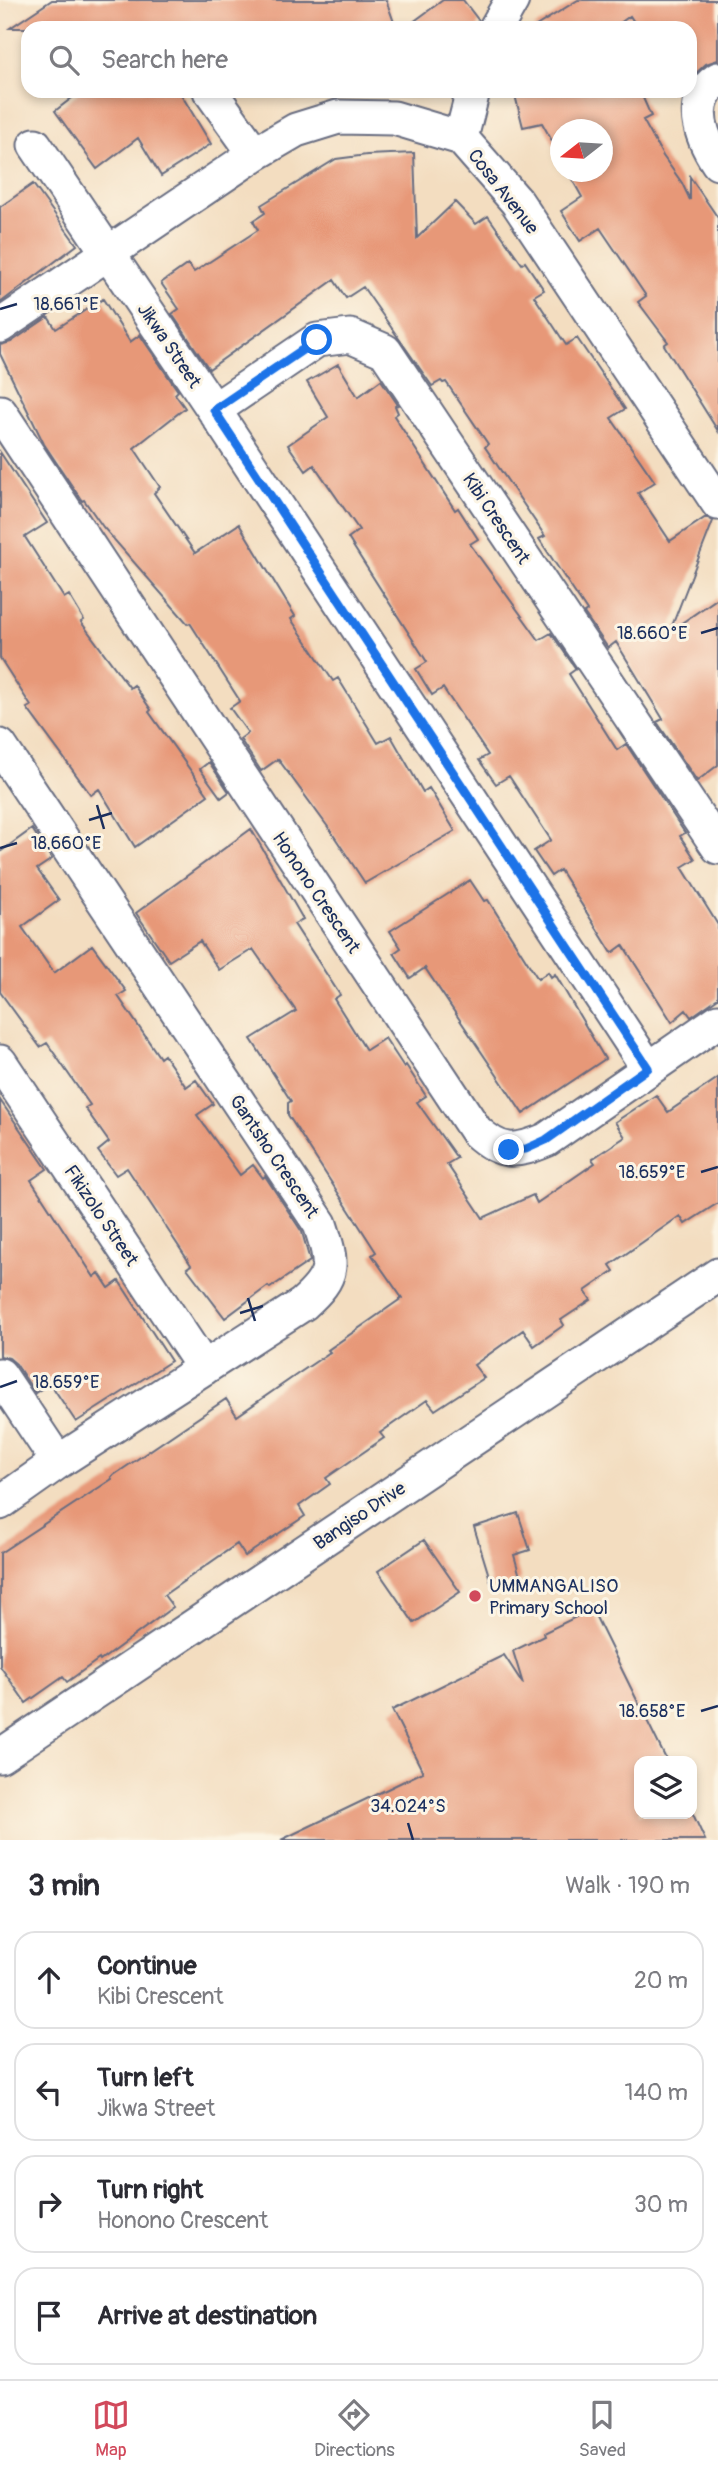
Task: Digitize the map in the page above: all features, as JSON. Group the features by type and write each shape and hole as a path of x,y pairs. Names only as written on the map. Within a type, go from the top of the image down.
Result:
{"street":[{"path":"500,21 512,0"},
{"path":"718,79 698,103 700,127 718,163"},
{"path":"215,98 254,154"},
{"path":"461,138 471,98"},
{"name":"Cosa Avenue","path":"0,326 254,154 296,130 338,117 394,118 461,138 517,202 718,503"},
{"path":"35,145 108,253"},
{"name":"Jikwa Street","path":"108,253 648,1068"},
{"name":"Kibi Crescent","path":"214,410 317,340 350,336 386,351 718,847"},
{"name":"Honono Crescent","path":"0,412 475,1131 491,1144 509,1150 526,1149 546,1140 718,1021"},
{"name":"Gantsho Crescent","path":"0,746 320,1224 329,1250 329,1275 319,1290 303,1304 58,1462 0,1503"},
{"name":"Fikizolo Street","path":"0,1062 204,1368"},
{"name":"Bangiso Drive","path":"5,1742 718,1275"},
{"path":"0,1376 58,1462"}],"building":[{"path":"52,0 386,0 394,21 21,21 21,28 10,28"},
{"path":"443,0 463,0 479,21 414,21"},
{"path":"578,0 718,0 718,60 706,64 697,72 697,21 633,21 630,16 623,21 544,21"},
{"path":"72,98 183,98 211,144 161,176 138,138 97,169 55,111"},
{"path":"516,98 643,98 651,116 643,120 690,200 690,177 718,218 718,431 664,345 668,342 638,302 646,296 600,228 580,241 561,211 582,197 574,182 613,182 613,119 550,119 550,137 542,123 523,127"},
{"path":"414,153 417,238 455,202 476,224 488,216 544,290 534,296 566,345 577,338 625,409 611,418 655,482 638,493 670,541 706,517 713,521 670,631 718,598 718,765 697,781 657,722 663,719 616,642 608,648 584,613 587,611 539,539 545,536 485,447 488,444 446,382 441,381 432,386 363,287 346,298 334,280 209,369 172,314 179,309 161,283 188,264 194,272 258,230 253,221 265,213 261,205 336,159"},
{"path":"33,184 77,245 0,303 0,207"},
{"path":"103,299 130,342 140,335 178,391 175,394 185,408 134,448 160,487 154,493 195,553 239,524 295,616 291,619 333,681 338,678 378,743 391,736 423,792 429,788 455,831 365,883 278,759 261,771 240,739 248,733 230,708 240,701 190,623 188,624 103,527 84,500 82,501 44,444 0,354 0,345 11,342 48,317 56,329"},
{"path":"338,364 358,397 381,380 398,405 395,406 398,413 394,416 455,510 458,508 478,539 470,544 539,640 551,633 576,669 569,674 617,750 626,744 685,833 680,836 695,859 682,867 718,925 718,998 691,1017 686,1010 672,1022 623,945 612,953 560,870 551,876 534,851 551,840 509,776 496,784 479,760 488,755 443,688 432,695 416,669 427,662 348,538 359,530 314,465 306,471 288,445 328,417 307,382"},
{"path":"0,452 47,523 25,537 64,598 69,595 84,620 81,622 130,688 134,685 151,710 149,712 208,795 135,847 99,789 91,795 27,708 31,706 0,658"},
{"path":"209,762 229,792 221,798 200,769"},
{"path":"32,829 52,859 37,869 59,900 22,927 54,973 92,945 126,991 118,996 160,1058 164,1055 186,1087 196,1080 213,1104 197,1115 240,1175 253,1165 263,1178 265,1176 302,1232 310,1261 270,1288 268,1286 225,1318 187,1268 191,1265 127,1168 116,1175 98,1151 109,1142 85,1108 90,1105 47,1043 40,1047 0,992 0,852"},
{"path":"251,829 303,919 294,924 340,995 334,999 366,1050 385,1038 404,1067 406,1065 426,1096 417,1102 457,1158 447,1164 483,1218 533,1195 537,1203 595,1163 592,1159 625,1137 615,1122 656,1095 668,1112 718,1078 718,1203 685,1224 680,1216 610,1265 614,1271 585,1291 591,1300 561,1320 564,1325 534,1346 523,1330 474,1365 484,1378 435,1410 427,1400 380,1433 384,1438 326,1478 330,1484 299,1506 305,1516 245,1556 237,1544 164,1595 173,1607 100,1661 99,1659 67,1682 63,1677 26,1703 0,1666 0,1553 226,1399 237,1416 402,1298 372,1255 376,1252 288,1115 288,1103 291,1101 251,1039 296,1011 253,949 219,970 200,941 169,961 136,913"},
{"path":"470,880 484,901 488,900 538,979 548,972 551,977 555,974 605,1059 523,1114 425,968 410,978 394,953 401,948 390,931"},
{"path":"0,1100 47,1169 31,1180 94,1277 99,1273 109,1288 119,1281 171,1361 76,1422 50,1383 35,1393 16,1364 9,1358 0,1356"},
{"path":"518,1513 530,1550 514,1555 521,1580 493,1589 474,1527"},
{"path":"424,1540 460,1592 414,1623 378,1571"},
{"path":"592,1609 665,1756 634,1756 634,1819 695,1819 705,1840 281,1840 423,1772 392,1710 504,1655 523,1684 513,1651 544,1636 543,1633"}],"place":[{"name":"UMMANGALISO Primary School","path":"475,1596"}],"route":[{"path":"317,340 214,410 648,1068 546,1140 526,1149 509,1150"}]}
